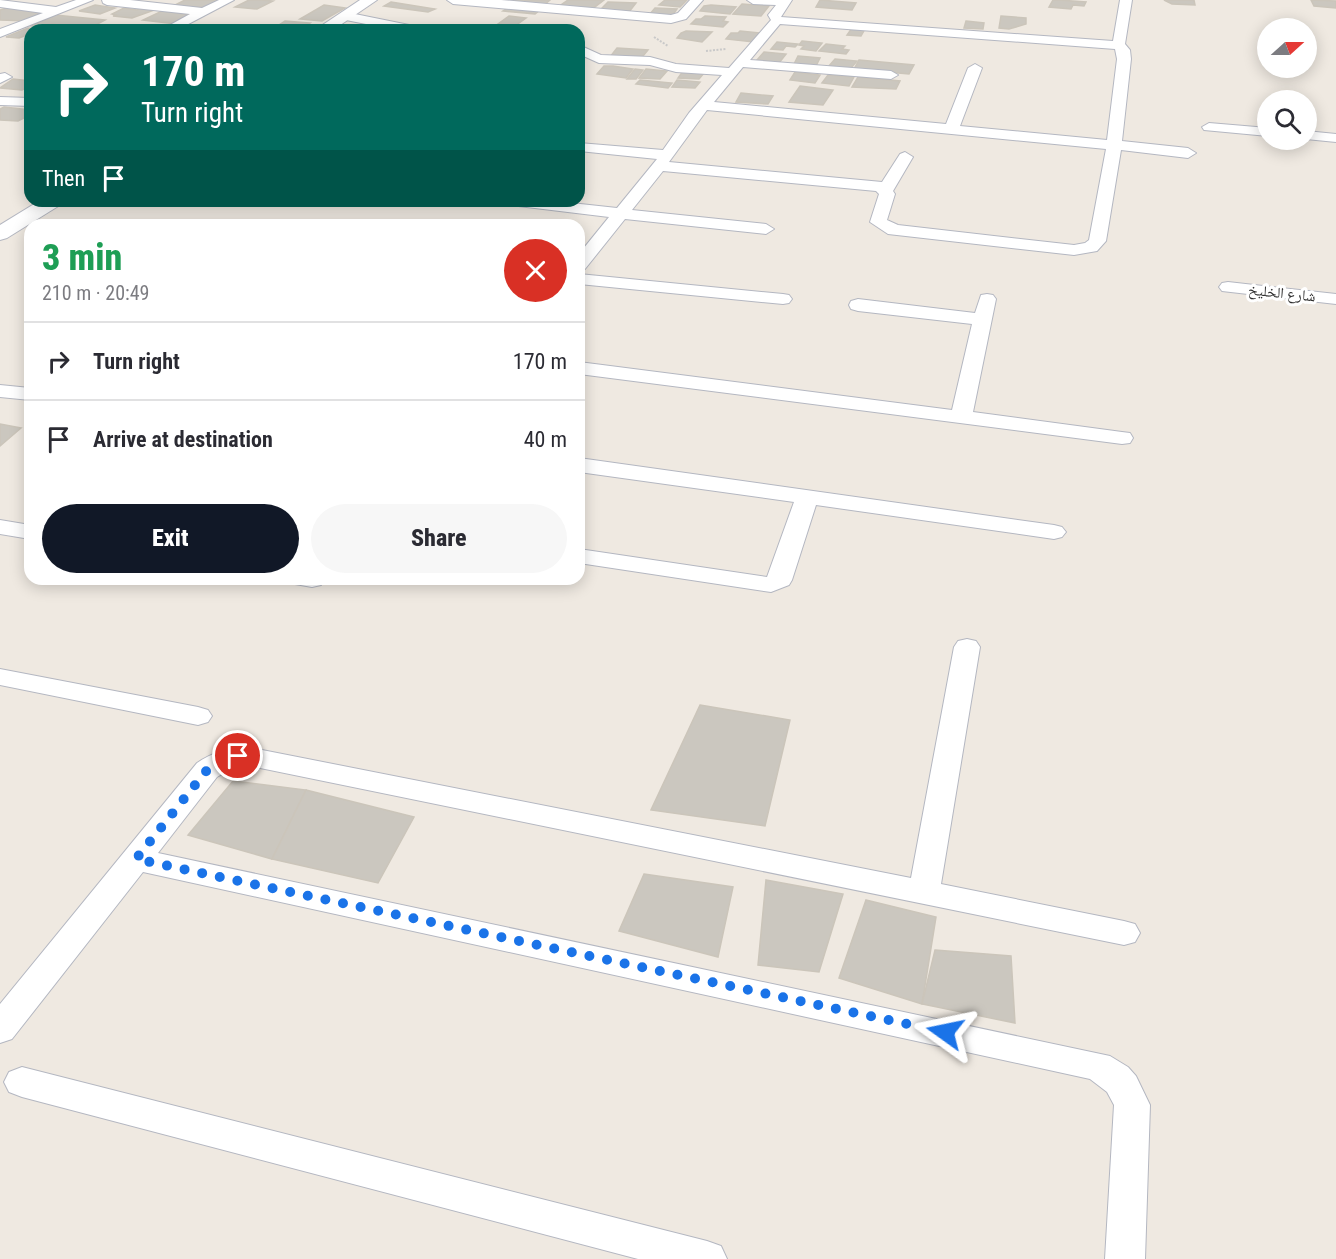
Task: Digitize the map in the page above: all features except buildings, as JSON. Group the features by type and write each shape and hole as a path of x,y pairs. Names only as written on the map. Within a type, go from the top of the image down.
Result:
{"street":[{"path":"0,33 87,0"},
{"path":"180,24 228,0"},
{"path":"332,24 370,0"},
{"path":"453,0 671,19 682,16 697,0"},
{"path":"753,0 785,1"},
{"path":"1119,45 1126,0"},
{"path":"106,1 205,12"},
{"path":"777,20 774,15 785,1"},
{"path":"0,3 58,11"},
{"path":"345,16 384,24"},
{"path":"777,20 1119,45 1124,50 1114,145 1097,241 1085,249 1074,250 894,230 878,222 887,194 885,190 905,157"},
{"path":"585,257 704,105 777,20"},
{"path":"585,52 599,58 643,61 700,70 736,67 891,75"},
{"path":"951,129 975,68"},
{"path":"0,100 24,102"},
{"path":"704,105 1188,153"},
{"path":"1209,126 1257,131"},
{"path":"1317,136 1336,138"},
{"path":"585,148 873,186 885,190"},
{"path":"24,219 43,207"},
{"path":"559,207 766,229"},
{"path":"0,234 24,219"},
{"path":"585,280 783,299"},
{"name":"شارع الخليخ","path":"1228,287 1336,299"},
{"path":"961,418 987,299"},
{"path":"858,304 982,320"},
{"path":"585,369 1122,438"},
{"path":"0,391 24,393"},
{"path":"585,466 1054,532"},
{"path":"585,557 771,585 780,580 807,497"},
{"path":"0,526 24,531"},
{"path":"924,892 967,647"},
{"path":"0,677 198,716"},
{"path":"0,1029 207,770 220,761 248,756 1124,933"},
{"path":"136,859 1098,1066 1121,1082 1129,1093 1132,1105 1125,1259"},
{"path":"22,1082 707,1259"}],"route":[{"path":"238,756 220,761 207,770 136,859 945,1032"}]}
